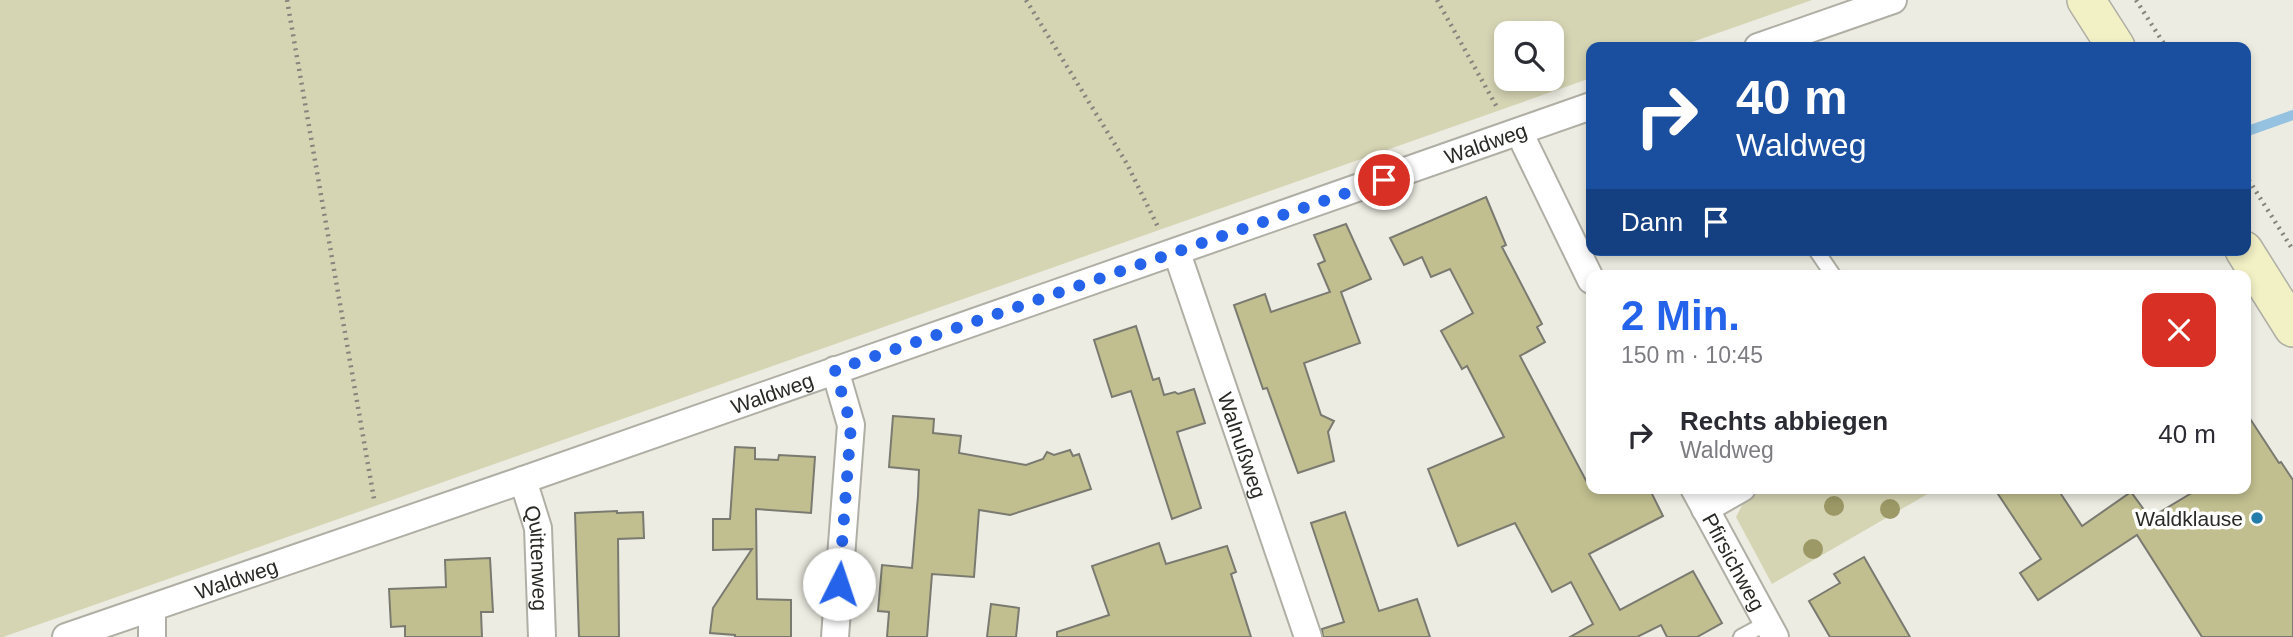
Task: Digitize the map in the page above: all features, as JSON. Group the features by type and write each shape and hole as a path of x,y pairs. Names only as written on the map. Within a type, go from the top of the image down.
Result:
{"main road":[{"path":"2086,0 2113,42"},
{"path":"2248,256 2293,328"}],"street":[{"path":"1772,42 1893,0"},
{"name":"Waldweg","path":"66,637 523,481 1586,108"},
{"path":"1516,133 1586,270"},
{"name":"Walnußweg","path":"1177,253 1308,637"},
{"path":"835,370 851,425 835,637"},
{"name":"Quittenweg","path":"523,481 538,528 542,637"},
{"path":"1699,499 1719,494"},
{"name":"Pfirsichweg","path":"1699,499 1771,630"},
{"path":"152,608 152,637"}],"lane":[{"path":"1741,637 1771,630"}],"path":[{"path":"287,0 379,528"},
{"path":"1027,0 1127,164 1161,234 1177,253"},
{"path":"1437,0 1516,133"},
{"path":"2136,0 2163,42"},
{"path":"2251,184 2293,250"}],"green space":[{"path":"0,0 1812,0 1692,42 1586,42 1586,80 1564,88 1564,21 1494,21 1494,91 1554,91 0,637"},
{"path":"1928,494 1772,584 1736,517 1747,496"}],"building":[{"path":"1486,197 1506,245 1502,247 1542,324 1537,327 1545,342 1520,356 1586,480 1586,494 1652,494 1663,516 1589,554 1620,610 1693,571 1722,623 1697,637 1667,637 1661,625 1637,637 1570,637 1593,624 1571,582 1552,592 1515,523 1458,546 1428,469 1504,437 1467,366 1462,369 1441,331 1473,313 1450,269 1431,277 1422,257 1404,265 1390,238"},
{"path":"1346,224 1371,279 1341,292 1360,343 1304,363 1321,415 1334,421 1328,432 1334,461 1298,473 1267,388 1263,389 1234,305 1265,294 1271,312 1330,292 1318,264 1325,261 1314,235"},
{"path":"1136,326 1153,380 1159,378 1164,395 1194,389 1205,423 1177,432 1201,508 1172,519 1131,391 1112,397 1094,340"},
{"path":"893,416 934,419 933,433 961,436 959,453 1026,465 1043,459 1047,452 1054,455 1070,450 1073,456 1079,454 1091,489 1010,515 979,510 974,577 932,574 927,637 887,637 889,612 878,611 882,565 912,568 918,496 919,470 889,467"},
{"path":"2251,420 2293,480 2293,637 2202,637 2137,535 2038,600 2020,573 2041,559 1998,494 2061,494 2082,526 2128,494 2132,494 2150,518 2190,494 2251,494"},
{"path":"735,447 755,448 755,459 778,460 779,455 815,457 811,513 756,509 757,599 791,600 791,637 735,637 710,633 713,608 752,549 713,550 713,519 730,519"},
{"path":"643,512 644,538 618,539 619,637 579,637 575,513"},
{"path":"1345,512 1379,611 1417,599 1430,637 1323,637 1322,629 1344,622 1311,523"},
{"path":"1159,543 1166,564 1227,546 1236,572 1231,574 1251,637 1057,637 1057,632 1109,615 1092,566"},
{"path":"1864,557 1910,637 1830,637 1809,601 1840,583 1834,574"},
{"path":"490,558 493,612 481,612 482,637 405,637 405,626 391,627 389,589 446,587 445,560"},
{"path":"991,604 1019,608 1016,637 987,637"}],"waterway":[{"path":"2251,130 2293,115"}],"place":[{"name":"Waldklause","path":"2257,518"}],"route":[{"path":"839,584 851,425 835,370 1384,180"}]}
